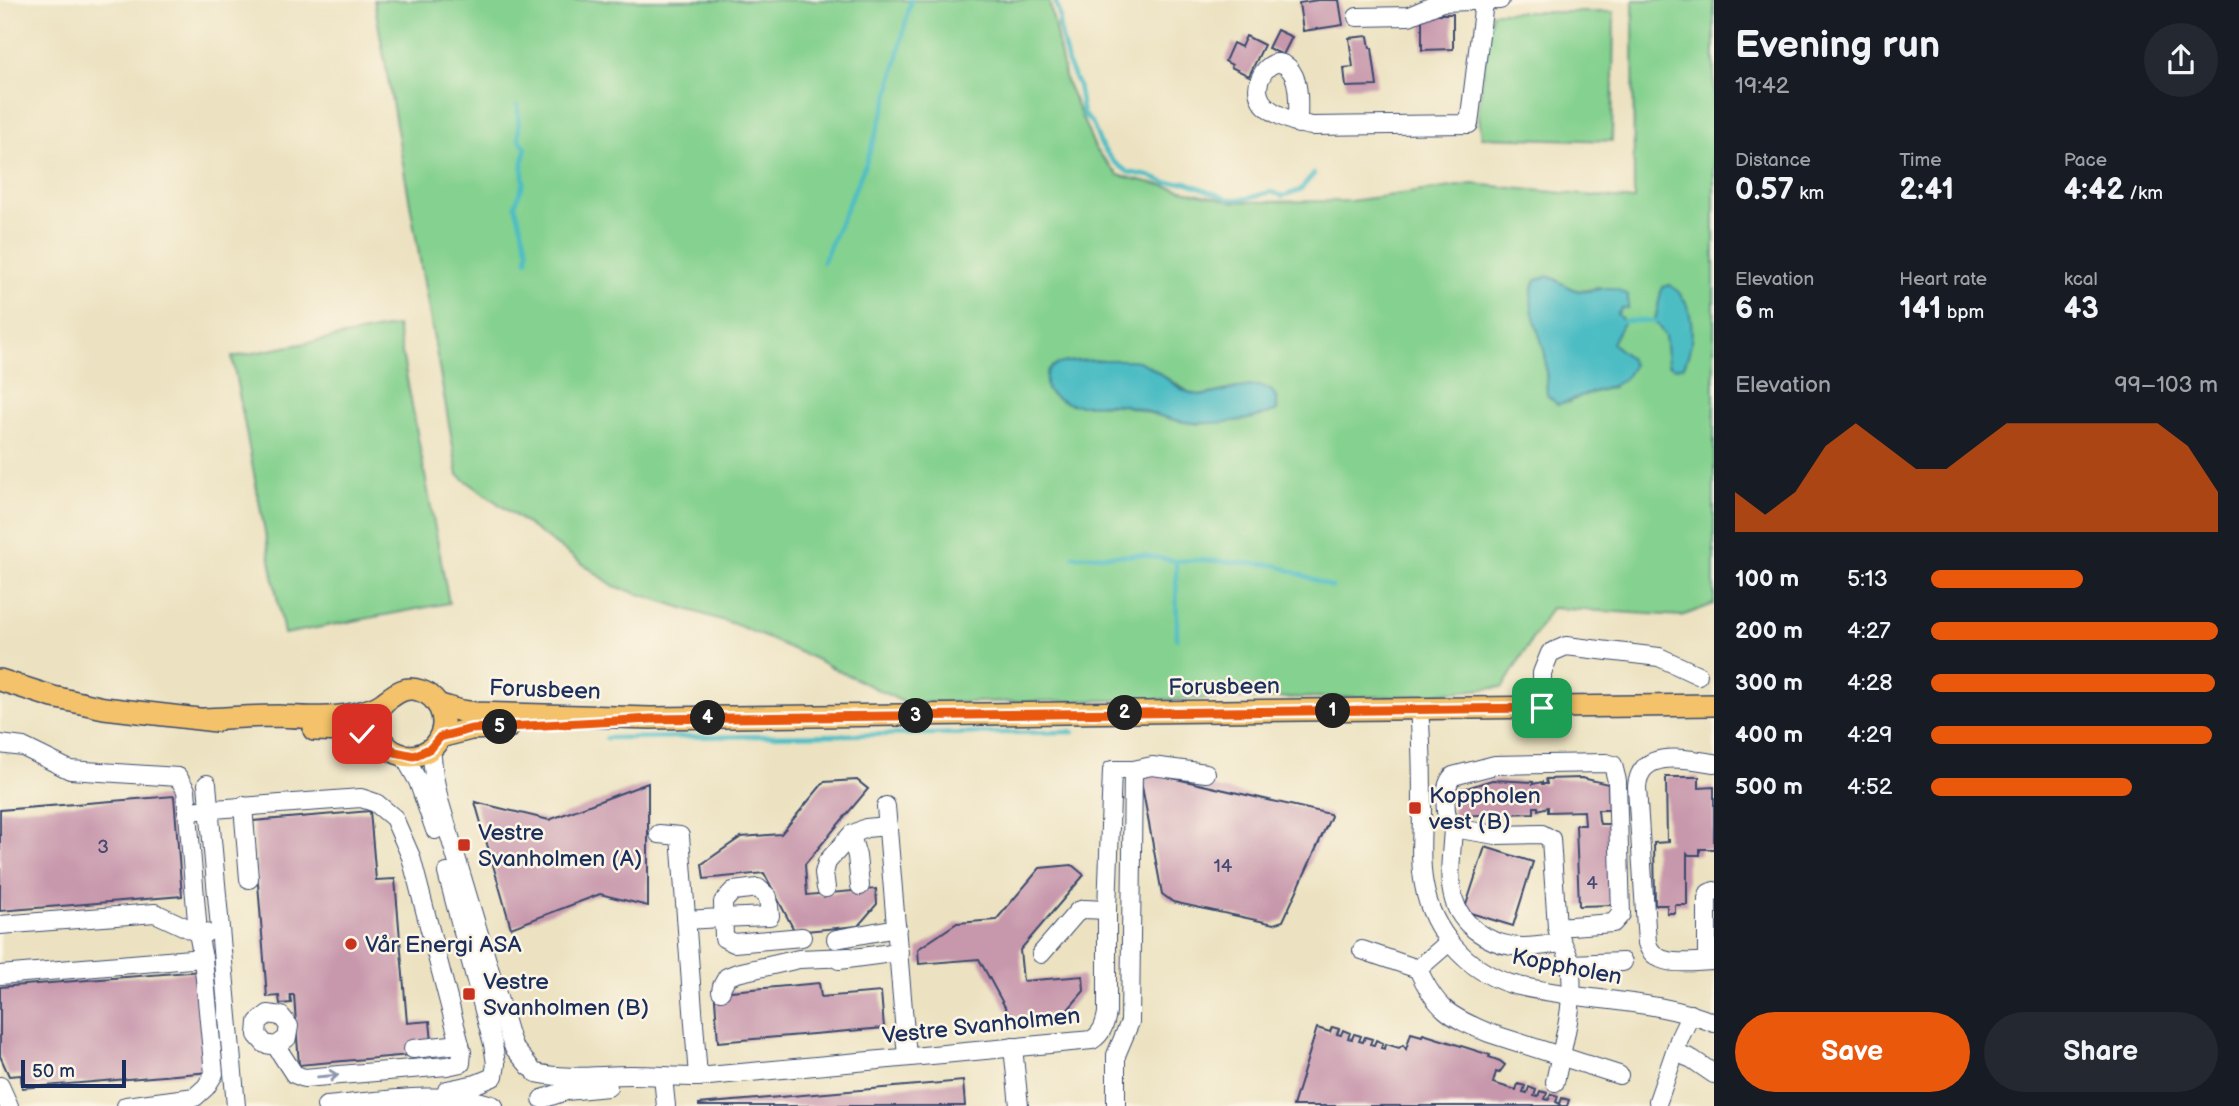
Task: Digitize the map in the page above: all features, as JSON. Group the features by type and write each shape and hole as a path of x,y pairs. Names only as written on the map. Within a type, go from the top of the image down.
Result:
{"main road":[{"path":"0,680 53,697 104,708 276,728 350,731 381,740"},
{"path":"406,689 420,691 430,696 437,704 442,714 443,726 436,743 414,756 404,755 387,747 381,740 377,715 389,696 406,689"},
{"path":"204,719 340,716 382,704"},
{"name":"Forusbeen","path":"437,704 475,713 651,719"},
{"name":"Forusbeen","path":"436,743 459,732 484,728 651,719 1714,705"}],"street":[{"path":"1298,124 1469,124 1492,1 1442,2 1409,16 1357,17"},
{"path":"1542,708 1542,673 1550,653 1566,646 1659,657 1698,676"},
{"name":"Koppholen","path":"1419,709 1421,866 1424,886 1436,921 1449,942 1485,973 1509,983 1672,1009 1714,1023"},
{"path":"436,743 434,776 439,800 514,1048 533,1070 543,1089 539,1104"},
{"path":"0,744 23,747 70,770 178,777 186,790 214,1074 206,1087 202,1102 126,1106"},
{"path":"404,755 418,782 435,831 493,1044 496,1064 490,1091 495,1106"},
{"path":"1714,763 1694,760 1652,761 1645,764 1640,771 1637,787 1647,943 1654,957 1669,962 1711,961 1707,899 1709,893 1714,891"},
{"path":"1495,765 1613,765 1617,781 1620,914 1612,923 1559,935 1525,947 1511,946 1485,936 1466,922 1453,900 1450,820 1447,783 1453,776 1495,765"},
{"path":"1116,1106 1116,1055 1129,1022 1133,770 1152,766 1206,773"},
{"name":"Vestre Svanholmen","path":"409,1098 463,1088 494,1076 499,1070 514,1063 565,1078 633,1075 698,1077 1092,1040 1101,1032 1107,1013 1107,910 1112,770 1133,770"},
{"path":"207,783 236,1106"},
{"path":"187,811 361,798 376,803 394,818 411,857 462,1052 461,1063 304,1078 294,1074 276,1046"},
{"path":"243,806 249,879"},
{"path":"886,806 907,1057"},
{"path":"1422,812 1496,835 1548,836 1553,844 1559,935 1570,964 1571,995 1569,1021 1555,1082"},
{"path":"826,888 824,873 827,862 851,835 866,828 888,826"},
{"path":"659,834 680,836 698,1077"},
{"path":"851,835 857,856 860,886"},
{"path":"1041,954 1077,911 1107,910"},
{"path":"0,925 155,914 198,933 220,933"},
{"path":"687,920 723,918 724,938 734,943 802,937"},
{"path":"836,939 897,928"},
{"path":"1418,970 1449,942"},
{"path":"1362,950 1418,970 1439,1006 1468,1025 1619,1075"},
{"path":"722,991 724,981 731,975 780,964 800,966 899,952"},
{"path":"0,975 203,958"},
{"path":"1570,964 1623,961"},
{"path":"268,1014 281,1016 289,1026 287,1038 276,1046 265,1044 257,1035 258,1022 268,1014"},
{"path":"1658,1101 1691,1014"},
{"path":"1101,1032 1121,1042"},
{"path":"230,1036 257,1035"},
{"path":"413,1049 460,1044"},
{"path":"1013,1047 1019,1106"},
{"path":"1675,1052 1692,1059 1714,1074"},
{"path":"663,1077 666,1106"},
{"name":"Vestre Svanholmen","path":"539,1104 566,1091 634,1084 663,1077"},
{"path":"0,1086 9,1106"},
{"path":"326,1106 409,1098 465,1098 495,1106"}],"green space":[{"path":"374,0 1049,0 1066,81 1096,150 1118,175 1234,202 1350,201 1473,184 1634,200 1633,0 1714,0 1714,604 1682,616 1551,608 1503,687 1411,696 905,703 737,625 614,586 458,475","holes":["1556,279 1566,287 1581,291 1599,288 1628,295 1628,307 1621,308 1617,314 1612,344 1629,358 1613,387 1581,396 1569,403 1547,395 1545,351","1670,285 1668,364 1665,336 1655,321 1662,288","1148,366 1192,394 1205,395 1236,388 1272,392 1277,400 1277,410 1199,424 1177,421 1122,405 1069,404"]},
{"path":"1492,12 1614,12 1612,141 1482,137 1478,112"},
{"path":"397,326 449,603 284,634 232,357"}],"water":[{"path":"1548,276 1579,291 1613,288 1628,295 1628,308 1622,308 1617,314 1624,321 1612,343 1633,365 1618,383 1557,404 1547,395 1545,355 1531,297 1536,280"},
{"path":"1670,285 1685,301 1692,333 1684,366 1674,368 1668,364 1665,336 1655,321 1662,287"},
{"path":"1083,360 1122,360 1146,364 1192,394 1211,394 1260,386 1269,389 1275,397 1277,410 1241,420 1186,422 1123,405 1064,402 1047,390 1046,373 1054,365"}],"building":[{"path":"1339,0 1343,25 1303,31 1299,3"},
{"path":"1422,14 1453,14 1453,49 1422,50"},
{"path":"1277,30 1292,37 1283,55 1268,48"},
{"path":"1246,36 1264,45 1249,76 1225,61 1233,43 1241,47"},
{"path":"1368,36 1377,86 1346,87 1344,68 1353,67 1349,38"},
{"path":"1150,773 1330,814 1283,921 1274,924 1173,902 1162,894 1141,781 1141,777"},
{"path":"1666,777 1699,777 1699,788 1714,787 1714,849 1700,849 1700,855 1687,853 1687,905 1675,905 1675,913 1667,913 1667,905 1655,905 1654,843 1669,842"},
{"path":"1582,778 1608,784 1609,810 1598,810 1600,824 1610,824 1613,905 1579,906 1576,825 1585,825 1584,811 1548,812 1548,807 1538,810 1538,807 1534,807 1534,813 1453,816 1454,789 1492,780 1547,784 1546,779"},
{"path":"857,780 868,789 805,864 807,895 876,889 877,904 858,926 795,932 764,873 704,879 702,864 741,837 781,834 824,782"},
{"path":"648,783 648,906 600,894 511,928 475,802 549,820"},
{"path":"174,796 182,896 0,911 0,810"},
{"path":"370,811 376,880 395,879 407,1023 430,1021 432,1043 410,1055 299,1065 294,995 290,995 291,1003 280,1004 279,996 267,997 253,821"},
{"path":"1485,847 1533,862 1513,926 1464,911"},
{"path":"1072,865 1084,875 1020,950 1023,981 1083,976 1084,991 1065,1013 1011,1018 979,959 919,964 918,949 957,923 996,920 1040,868"},
{"path":"201,971 210,1072 22,1088 21,1075 9,1076 0,1056 0,987"},
{"path":"819,983 821,997 881,992 884,1028 718,1042 715,999 720,992"},
{"path":"1332,1027 1339,1029 1337,1034 1341,1035 1343,1030 1350,1033 1348,1038 1352,1039 1354,1034 1361,1036 1359,1041 1363,1042 1365,1037 1372,1039 1370,1044 1374,1045 1376,1040 1383,1043 1381,1048 1385,1049 1386,1044 1399,1048 1403,1045 1406,1049 1411,1033 1423,1034 1490,1055 1489,1057 1500,1061 1505,1065 1499,1073 1496,1072 1493,1083 1516,1090 1518,1084 1525,1086 1523,1092 1527,1093 1529,1087 1536,1090 1534,1096 1538,1097 1540,1091 1547,1093 1545,1099 1549,1100 1551,1094 1558,1096 1556,1102 1560,1104 1562,1098 1569,1100 1567,1106 1293,1106 1317,1028 1330,1032"},
{"path":"963,1081 965,1106 699,1106 699,1104"}],"waterway":[{"path":"823,262 866,163 888,98 911,0"},
{"path":"1055,0 1069,67 1078,85 1083,114 1092,123 1101,145 1113,161 1128,172 1167,183 1186,182 1229,199 1244,199 1271,192 1283,196 1300,190 1314,174"},
{"path":"518,105 519,140 526,147 522,167 524,182 515,205 528,250 527,260"},
{"path":"1624,321 1655,321"},
{"path":"1073,556 1141,555 1176,561 1276,565 1332,587"},
{"path":"1176,561 1177,639"},
{"path":"606,738 1073,732"}],"place":[{"name":"Koppholen vest (B)","path":"1415,808"},
{"name":"Vestre Svanholmen (A)","path":"464,845"},
{"name":"Vår Energi ASA","path":"351,944"},
{"name":"Vestre Svanholmen (B)","path":"469,994"}],"route":[{"path":"362,734 381,740 395,752 414,756 431,748 440,737 471,729 651,719 1542,708"}]}
